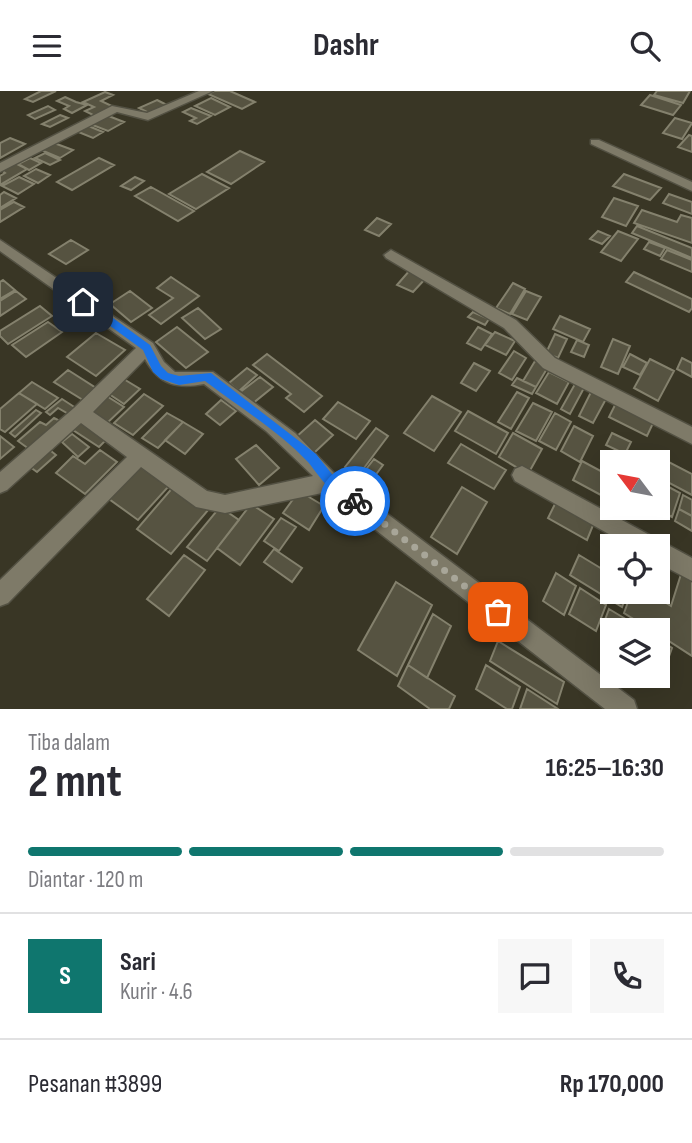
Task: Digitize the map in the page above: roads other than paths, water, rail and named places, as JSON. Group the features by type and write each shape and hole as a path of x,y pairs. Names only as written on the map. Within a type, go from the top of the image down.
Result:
{"street":[{"path":"0,167 116,108 145,118 208,91"},
{"path":"595,142 692,187"},
{"path":"0,244 147,347 156,369 165,376 179,381 207,377 312,458 330,482 625,709"},
{"path":"391,255 510,324 550,363 692,436"},
{"path":"0,484 80,413 147,347"},
{"path":"80,413 203,500 214,504 226,504 330,482"},
{"path":"0,594 140,456"},
{"path":"522,475 628,534"},
{"path":"670,558 692,570"}]}
